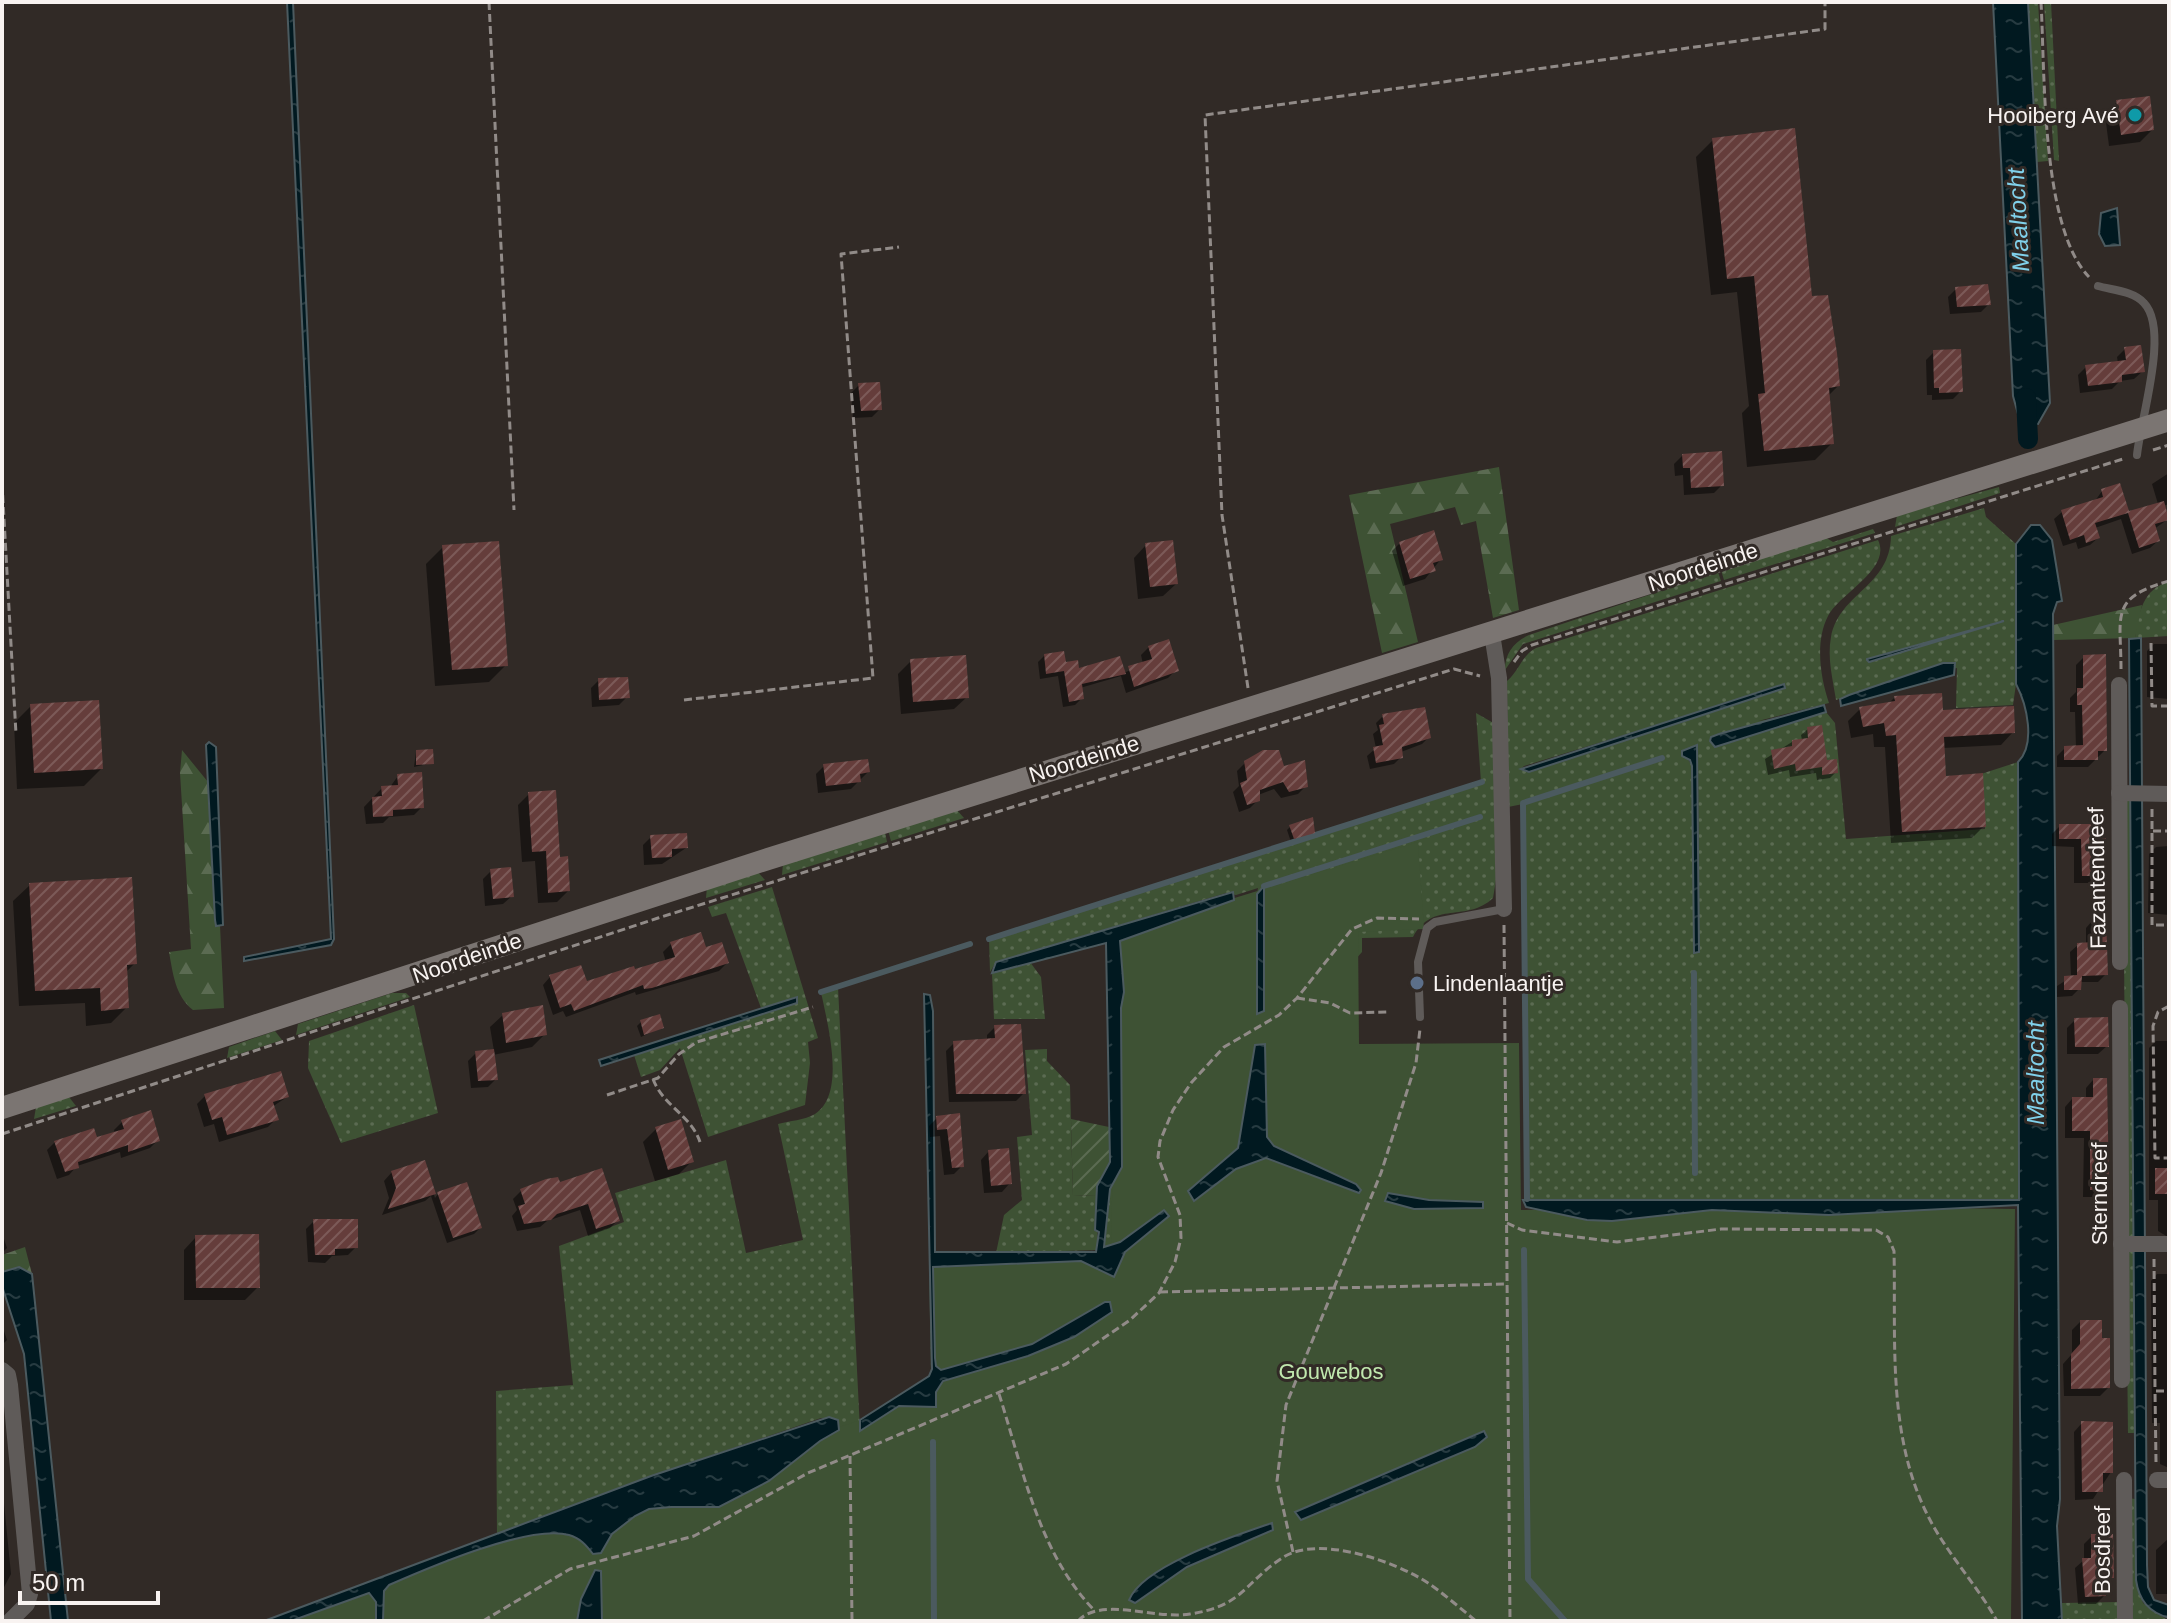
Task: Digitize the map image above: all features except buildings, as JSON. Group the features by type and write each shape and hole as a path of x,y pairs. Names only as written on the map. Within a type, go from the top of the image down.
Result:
{"main road":[{"name":"Noordeinde","path":"2,1108 753,863 2169,420"}],"street":[{"path":"1492,634 1499,678 1504,909"},
{"name":"Fazantendreef","path":"2119,685 2123,793 2120,962"},
{"name":"Fazantendreef","path":"2123,793 2169,794"},
{"name":"Sterndreef","path":"2120,1008 2126,1244 2122,1380"},
{"path":"2126,1244 2158,1244"},
{"path":"2,1370 8,1375 10,1385 30,1594 27,1604 10,1621"},
{"name":"Bosdreef","path":"2124,1480 2125,1621"}],"lane":[{"path":"2098,286 2133,295 2144,303 2153,318 2152,377 2139,429 2137,455"},
{"path":"1420,1017 1420,944 1427,928 1435,922 1504,909"}],"path":[{"path":"489,2 514,510"},
{"path":"1253,707 1222,515 1205,115 1825,29 1825,2"},
{"path":"2041,2 2056,204 2075,262 2098,286"},
{"path":"684,700 873,678 841,254 899,247"},
{"name":"Noordeinde","path":"2,1134 658,918 1454,669 1491,680 1499,678 1508,675 1522,651 1532,645 2137,455"},
{"path":"2,483 16,734"},
{"path":"2119,685 2121,618 2127,600 2140,589 2169,581"},
{"path":"2151,643 2152,706 2169,706"},
{"path":"2149,793 2152,925 2169,925"},
{"path":"2152,832 2169,831"},
{"path":"1504,909 1510,1621"},
{"path":"483,1621 570,1569 694,1536 808,1473 1066,1364 1130,1320 1159,1293 1175,1262 1181,1238 1180,1215 1158,1157 1160,1141 1173,1110 1191,1083 1224,1047 1279,1015 1297,998 1352,929 1363,922 1396,916 1435,922"},
{"path":"1297,998 1330,1003 1350,1013 1387,1012"},
{"path":"2169,1006 2158,1012 2153,1026 2155,1158 2169,1158"},
{"path":"607,1095 665,1073 679,1054 697,1042 813,1007"},
{"path":"1293,1552 1277,1481 1279,1442 1286,1405 1376,1188 1416,1063 1420,1017"},
{"path":"653,1079 659,1097 695,1126 700,1142"},
{"path":"1507,1223 1522,1230 1617,1242 1739,1229 1876,1230 1888,1237 1894,1251 1897,1407 1907,1463 1941,1539 1997,1621"},
{"path":"2158,1244 2155,1391 2163,1480"},
{"path":"1159,1293 1508,1284"},
{"path":"2155,1391 2169,1391"},
{"path":"999,1394 1049,1550 1071,1586 1093,1609"},
{"path":"850,1456 852,1621"},
{"path":"1078,1621 1093,1609 1116,1608 1152,1616 1210,1611 1232,1603 1271,1567 1293,1552 1344,1551 1398,1568 1426,1582 1476,1621"}],"green space":[{"path":"2028,2 2038,2 2048,161 2037,162"},
{"path":"2044,2 2051,2 2059,161 2054,160"},
{"path":"1499,467 1519,610 1493,618 1476,521 1461,525 1455,507 1390,524 1418,642 1382,653 1349,495"},
{"path":"1999,487 2000,493 1895,527 1897,515"},
{"path":"1984,508 1986,517 2016,544 2016,684 2013,705 1956,708 1957,668 1884,684 1836,700 1830,645 1836,622 1882,567 1889,553 1891,536"},
{"path":"1873,529 1875,533 1724,580 1721,570 1825,537 1833,542"},
{"path":"1878,540 1878,561 1834,607 1824,626 1820,659 1829,703 1758,721 1826,712 1835,723 1846,839 1985,829 1981,774 2018,762 2019,1201 1527,1199 1523,804 1508,807 1507,681 1536,648","holes":["1786,685 1529,772 1521,769 1524,766","1698,748 1699,952 1694,952 1692,766 1686,756"]},
{"path":"1718,572 1721,581 1523,644 1505,670 1511,649 1529,635"},
{"path":"2169,582 2169,636 2135,638 2143,603 2153,590"},
{"path":"2142,605 2135,638 2053,640 2053,625"},
{"path":"1476,713 1497,725 1497,874 1493,898 1472,909 1430,919 1413,937 1362,938 1362,952 1275,1050 1264,1069 1265,1044 1255,1046 1238,1148 1188,1191 1194,1201 1236,1169 1266,1158 1358,1193 1361,1190 1388,1193 1385,1201 1414,1209 1482,1208 1483,1202 1501,1199 1504,1621 1481,1621 1424,1576 1395,1561 1325,1544 1289,1549 1240,1592 1210,1606 1152,1612 1106,1602 1096,1603 1075,1621 1043,1621 1047,1593 1044,1580 1015,1509 1007,1466 988,1460 959,1472 962,1503 961,1621 829,1621 824,1508 813,1499 743,1530 709,1568 661,1596 654,1621 602,1621 601,1571 595,1570 581,1599 577,1621 553,1614 541,1621 489,1621 573,1571 599,1564 598,1558 562,1570 478,1621 469,1621 521,1581 535,1580 562,1565 565,1556 547,1552 526,1553 480,1566 400,1605 399,1621 383,1621 385,1589 394,1583 458,1557 536,1535 558,1533 575,1537 593,1554 601,1553 617,1531 637,1516 674,1507 712,1508 729,1504 768,1483 839,1430 838,1420 821,1418 651,1476 497,1536 496,1391 573,1385 559,1246 624,1222 615,1193 726,1160 746,1253 803,1240 778,1124 815,1114 825,1104 830,1091 832,1057 821,992 838,987 860,1430 899,1406 935,1407 936,1392 943,1381 1028,1356 1074,1337 1112,1313 1110,1302 1105,1302 1106,1290 1085,1279 1043,1282 1017,1274 988,1274 968,1279 945,1293 948,1310 972,1349 1006,1351 931,1373 929,1264 1081,1261 1113,1277 1125,1252 1168,1216 1164,1211 1120,1242 1104,1247 1110,1189 1122,1167 1121,1008 1124,991 1120,941 1257,894 1258,888 1236,895 1226,893 996,962 990,972 989,939 1481,782","holes":["1413,872 1420,911 1365,914 1351,920 1298,981 1290,970 1279,938 1278,929 1283,917 1298,905 1347,887","1230,934 1234,937 1234,1014 1229,1035 1209,1047 1188,1068 1157,1084 1150,1119 1154,1178 1133,1196 1129,1193 1129,1177 1137,963 1143,958","1232,1064 1237,1069 1228,1133 1214,1156 1186,1182 1179,1179 1178,1164 1183,1130 1197,1097 1207,1083","1266,1170 1292,1178 1349,1211 1376,1222 1425,1231 1491,1234 1492,1271 1225,1275 1236,1188 1254,1172","1353,1305 1490,1307 1492,1409 1304,1484 1304,1401 1353,1394","1200,1345 1214,1348 1229,1387 1227,1400 1221,1408 1202,1418 1149,1434 1094,1483 1083,1489 1071,1493 1061,1480 1046,1423","1485,1432 1487,1437 1475,1447 1301,1520 1295,1512","1271,1523 1273,1530 1187,1567 1135,1603 1129,1600 1138,1587 1171,1563","1374,1525 1489,1531 1491,1546 1478,1560 1387,1551","1255,1561 1253,1566 1220,1589 1185,1602 1171,1592 1184,1575 1217,1563"]},
{"path":"182,750 208,782 215,920 216,926 220,926 224,1008 193,1010 187,1004 176,984 169,952 191,949 180,773"},
{"path":"2130,797 2133,1239 2126,1238 2123,798"},
{"path":"956,809 964,818 891,841 888,830"},
{"path":"885,832 887,842 782,875 783,863"},
{"name":"Gouwebos","path":"1418,842 1424,929 1358,932 1359,1044 1519,1043 1521,1210 1750,1205 2015,1209 2011,1621 281,1621 426,1567 860,1420 933,1379 932,1261 1111,1254 1117,934"},
{"path":"757,871 765,880 706,898 707,887"},
{"path":"772,887 818,1038 808,1042 810,1063 805,1105 708,1137 680,1048 660,1070 641,1077 634,1055 796,997 761,1008 726,913 712,917 708,907"},
{"path":"1030,962 1041,977 1045,1019 994,1019 992,973"},
{"path":"392,993 406,993 410,997 296,1035 298,1024"},
{"path":"414,1005 438,1113 341,1143 308,1068 309,1041"},
{"path":"275,1031 282,1040 227,1058 229,1047"},
{"path":"1047,1049 1047,1061 1070,1085 1073,1196 1096,1195 1098,1250 996,1253 1004,1215 1022,1200 1017,1137 1032,1135 1025,1050"},
{"path":"69,1097 76,1106 34,1119 36,1107"},
{"path":"1071,1119 1109,1127 1110,1162 1096,1195 1073,1196"},
{"path":"25,1247 32,1274 19,1267 2,1272 2,1255"},
{"path":"2133,1248 2134,1433 2128,1433 2126,1249"},
{"path":"2128,1498 2135,1499 2136,1580 2143,1603 2169,1621 2129,1621"},
{"path":"2119,1602 2119,1621 2062,1621 2062,1603"}],"water":[{"path":"287,2 293,2 334,939 331,945 244,961 244,957 331,939"},
{"path":"1993,2 2028,2 2050,403 2038,424 2026,424 2018,414 2013,396"},
{"path":"2117,208 2120,245 2105,246 2099,234 2101,213"},
{"path":"2031,525 2040,525 2052,540 2062,601 2057,602 2053,614 2060,1499 2057,1526 2062,1621 2022,1621 2018,1205 1829,1215 1712,1210 1612,1221 1587,1220 1526,1207 1523,1200 2019,1200 2018,762 2027,745 2028,724 2016,684 2016,544"},
{"path":"2004,621 1869,662 1867,660 1867,659"},
{"path":"2141,638 2147,1565 2148,1587 2154,1600 2169,1605 2169,1618 2146,1605 2136,1580 2129,639"},
{"path":"1943,663 1955,663 1954,675 1841,706 1840,699 1849,695"},
{"path":"1784,684 1785,688 1529,772 1521,769"},
{"path":"1824,705 1826,712 1715,747 1710,741 1711,737 1719,734"},
{"path":"209,742 216,747 223,925 216,926 206,745"},
{"path":"1697,745 1699,952 1694,953 1692,766 1690,760 1682,756 1682,751"},
{"path":"1264,886 1264,1011 1257,1014 1257,894"},
{"path":"1233,892 1234,900 1120,941 1124,992 1121,1008 1122,1167 1110,1189 1104,1247 1120,1242 1164,1210 1169,1216 1125,1252 1114,1277 1081,1261 933,1267 935,1358 936,1366 941,1370 1032,1344 1105,1302 1110,1302 1112,1312 1074,1337 1028,1356 943,1381 936,1392 936,1407 899,1406 860,1431 860,1420 929,1376 932,1369 924,994 930,995 933,1011 935,1252 1096,1252 1099,1232 1095,1230 1097,1186 1110,1162 1106,943 992,973 996,962"},
{"path":"797,997 797,1003 601,1066 599,1060"},
{"path":"1265,1044 1267,1137 1274,1146 1356,1184 1361,1190 1359,1193 1266,1158 1236,1169 1194,1201 1188,1191 1238,1148 1255,1045"},
{"path":"1388,1193 1429,1200 1483,1202 1483,1208 1414,1209 1385,1201"},
{"path":"19,1267 32,1274 68,1621 51,1621 24,1354 2,1286 2,1272"},
{"path":"829,1417 838,1420 839,1430 769,1481 719,1507 649,1509 612,1534 601,1553 593,1554 582,1542 569,1535 551,1533 529,1536 479,1550 389,1585 384,1591 383,1621 376,1621 376,1602 369,1593 291,1621 264,1621 651,1476"},
{"path":"1484,1431 1487,1437 1475,1447 1301,1520 1295,1512"},
{"path":"1272,1523 1273,1530 1187,1567 1135,1603 1129,1600 1138,1587 1171,1563"},
{"path":"595,1570 601,1571 602,1621 577,1621 581,1599"}],"waterway":[{"name":"Maaltocht","path":"2026,398 2028,439"},
{"path":"1527,1199 1523,803 1662,758"},
{"path":"989,939 1482,782"},
{"path":"1264,886 1480,817"},
{"path":"821,992 970,944"},
{"path":"1694,973 1695,1173"},
{"path":"1524,1250 1528,1579 1565,1621"},
{"path":"933,1442 934,1621"}],"place":[{"name":"Hooiberg Avé","path":"2135,115"},
{"name":"Lindenlaantje","path":"1417,983"}]}
